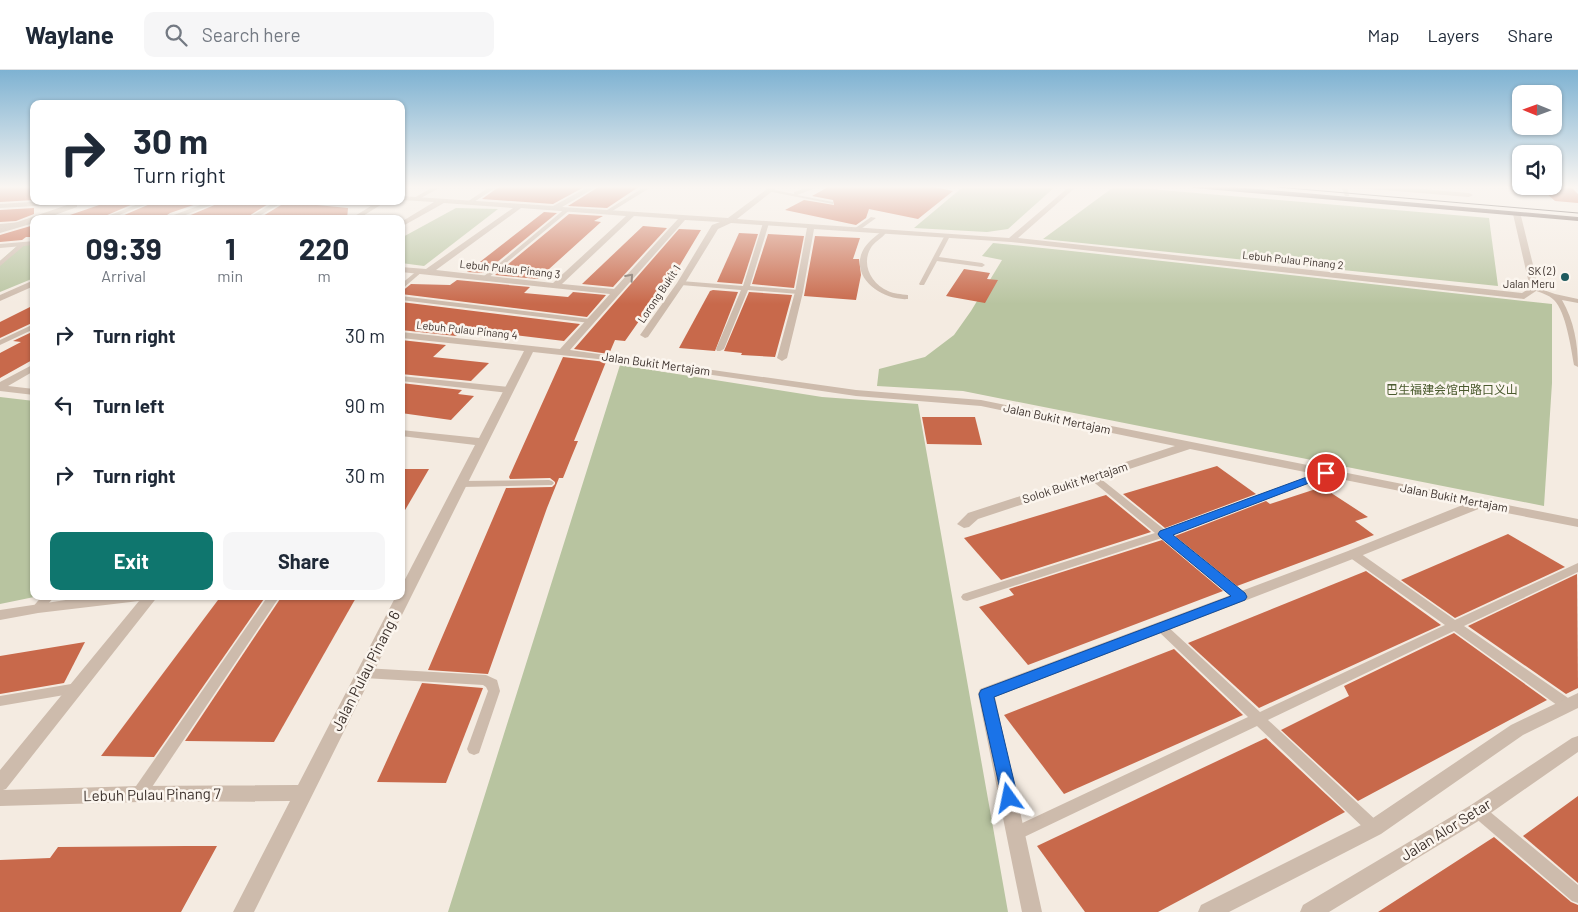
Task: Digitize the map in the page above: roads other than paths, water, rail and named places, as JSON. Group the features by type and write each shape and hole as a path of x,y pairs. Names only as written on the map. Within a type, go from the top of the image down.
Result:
{"street":[{"path":"0,231 18,225"},
{"path":"424,272 492,225"},
{"path":"556,285 620,225"},
{"path":"562,353 676,225"},
{"name":"Lorong Bukit 1","path":"645,335 681,283 715,227 719,225"},
{"name":"Lebuh Pulau Pinang 2","path":"800,225 883,233 1010,240 1524,296 1535,290"},
{"path":"1010,240 1027,225"},
{"path":"1520,225 1535,290"},
{"path":"782,358 799,292 811,226"},
{"path":"0,246 30,243"},
{"name":"Lebuh Pulau Pinang 3","path":"405,270 616,292"},
{"path":"2,297 30,284"},
{"name":"Lebuh Pulau Pinang 4","path":"405,335 530,349"},
{"name":"Jalan Bukit Mertajam","path":"530,349 616,358 856,393 981,403 1578,523"},
{"name":"Jalan Pulau Pinang 6","path":"405,594 530,349"},
{"path":"0,387 30,369"},
{"path":"0,387 30,391"},
{"path":"405,433 483,442"},
{"name":"Solok Bukit Mertajam","path":"964,524 973,516 1188,446"},
{"path":"1032,912 1017,833 986,694 1353,554 1479,503"},
{"path":"0,615 38,608 105,600"},
{"path":"0,783 148,600"},
{"name":"Jalan Pulau Pinang 6","path":"243,912 402,600"},
{"path":"1208,912 1374,828 1517,730 1572,702"},
{"name":"Jalan Alor Setar","path":"1310,912 1478,812 1578,743"},
{"name":"Lebuh Pulau Pinang 7","path":"0,798 139,794 303,794"}],"lane":[{"path":"485,278 548,225"},
{"path":"720,348 746,288 765,225"},
{"path":"856,230 863,225"},
{"path":"883,233 869,246 865,253 863,260 865,272 869,280 882,291 905,297"},
{"path":"922,284 947,236"},
{"path":"0,264 23,244"},
{"path":"936,259 982,265"},
{"path":"405,285 424,272"},
{"path":"681,283 799,292"},
{"path":"1535,290 1578,301"},
{"path":"1553,296 1559,302 1576,342 1578,365"},
{"path":"405,298 590,321"},
{"path":"0,343 30,328"},
{"path":"405,378 509,390"},
{"path":"967,597 1164,534 1326,473"},
{"path":"1093,476 1241,597"},
{"path":"461,484 549,483"},
{"path":"1353,554 1454,626 1572,702"},
{"path":"1017,833 1578,567"},
{"path":"38,608 45,600"},
{"path":"139,794 271,600"},
{"path":"1161,627 1374,828"},
{"path":"364,674 486,680 492,684 494,690 474,749"},
{"path":"0,700 77,688"},
{"path":"1478,812 1578,896"}],"place":[{"name":"SK (2) Jalan Meru","path":"1565,277"}],"park label":[{"name":"巴生福建会馆中路口义山","path":"1452,390"}]}
